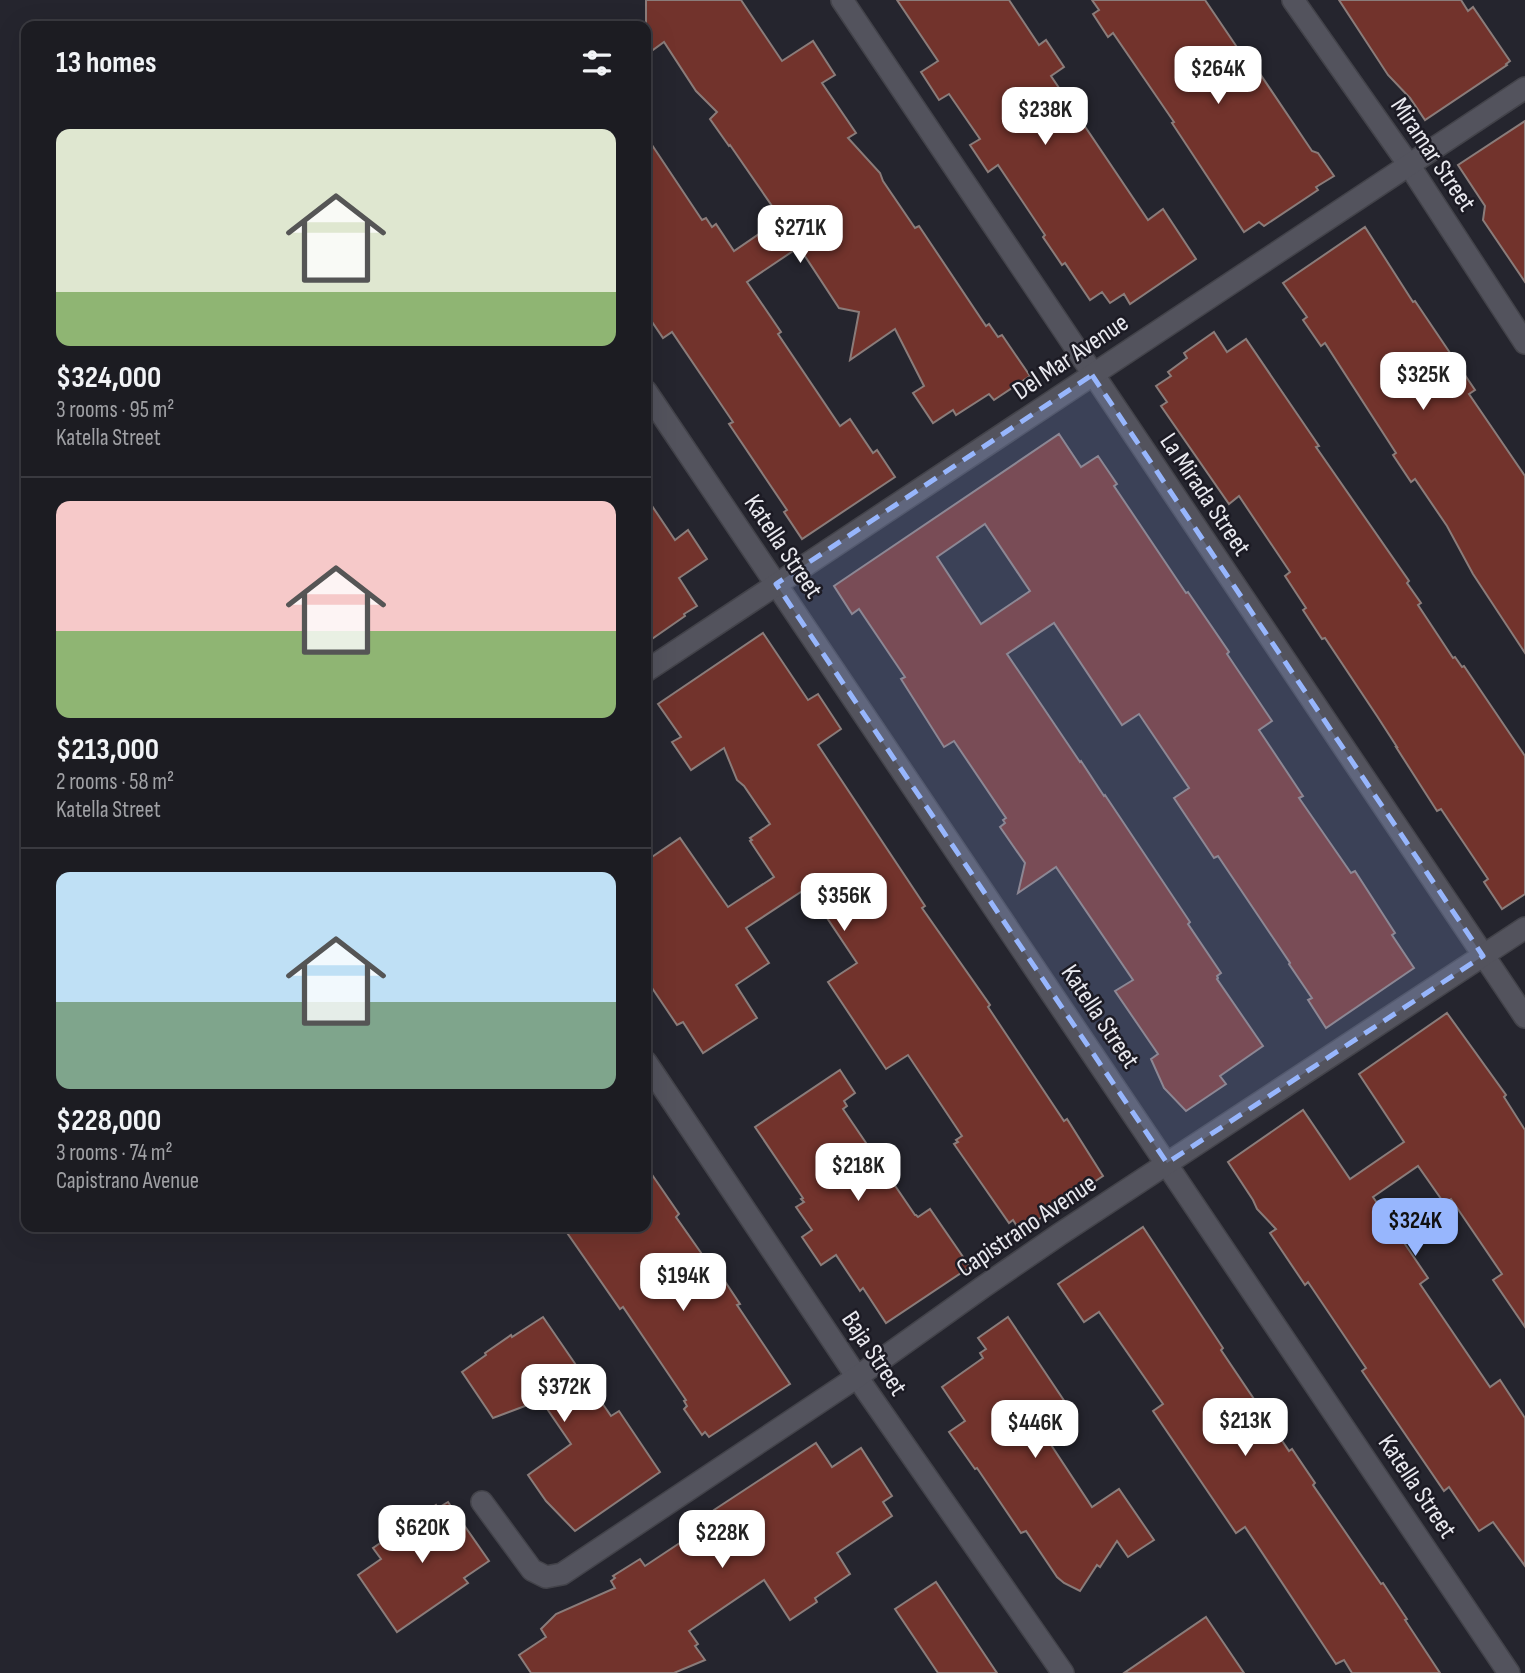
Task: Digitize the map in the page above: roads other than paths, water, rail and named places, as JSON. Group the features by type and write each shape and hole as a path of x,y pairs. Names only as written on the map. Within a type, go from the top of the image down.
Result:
{"street":[{"name":"La Mirada Street","path":"842,0 1525,1017"},
{"name":"Miramar Street","path":"1293,0 1409,165 1525,343"},
{"name":"Del Mar Avenue","path":"651,668 1525,88"},
{"name":"Katella Street","path":"651,398 1509,1673"},
{"name":"Capistrano Avenue","path":"482,1502 531,1570 546,1577 562,1574 857,1377 983,1287 1167,1163 1525,928"},
{"name":"Baja Street","path":"651,1069 857,1377 1063,1673"}]}
